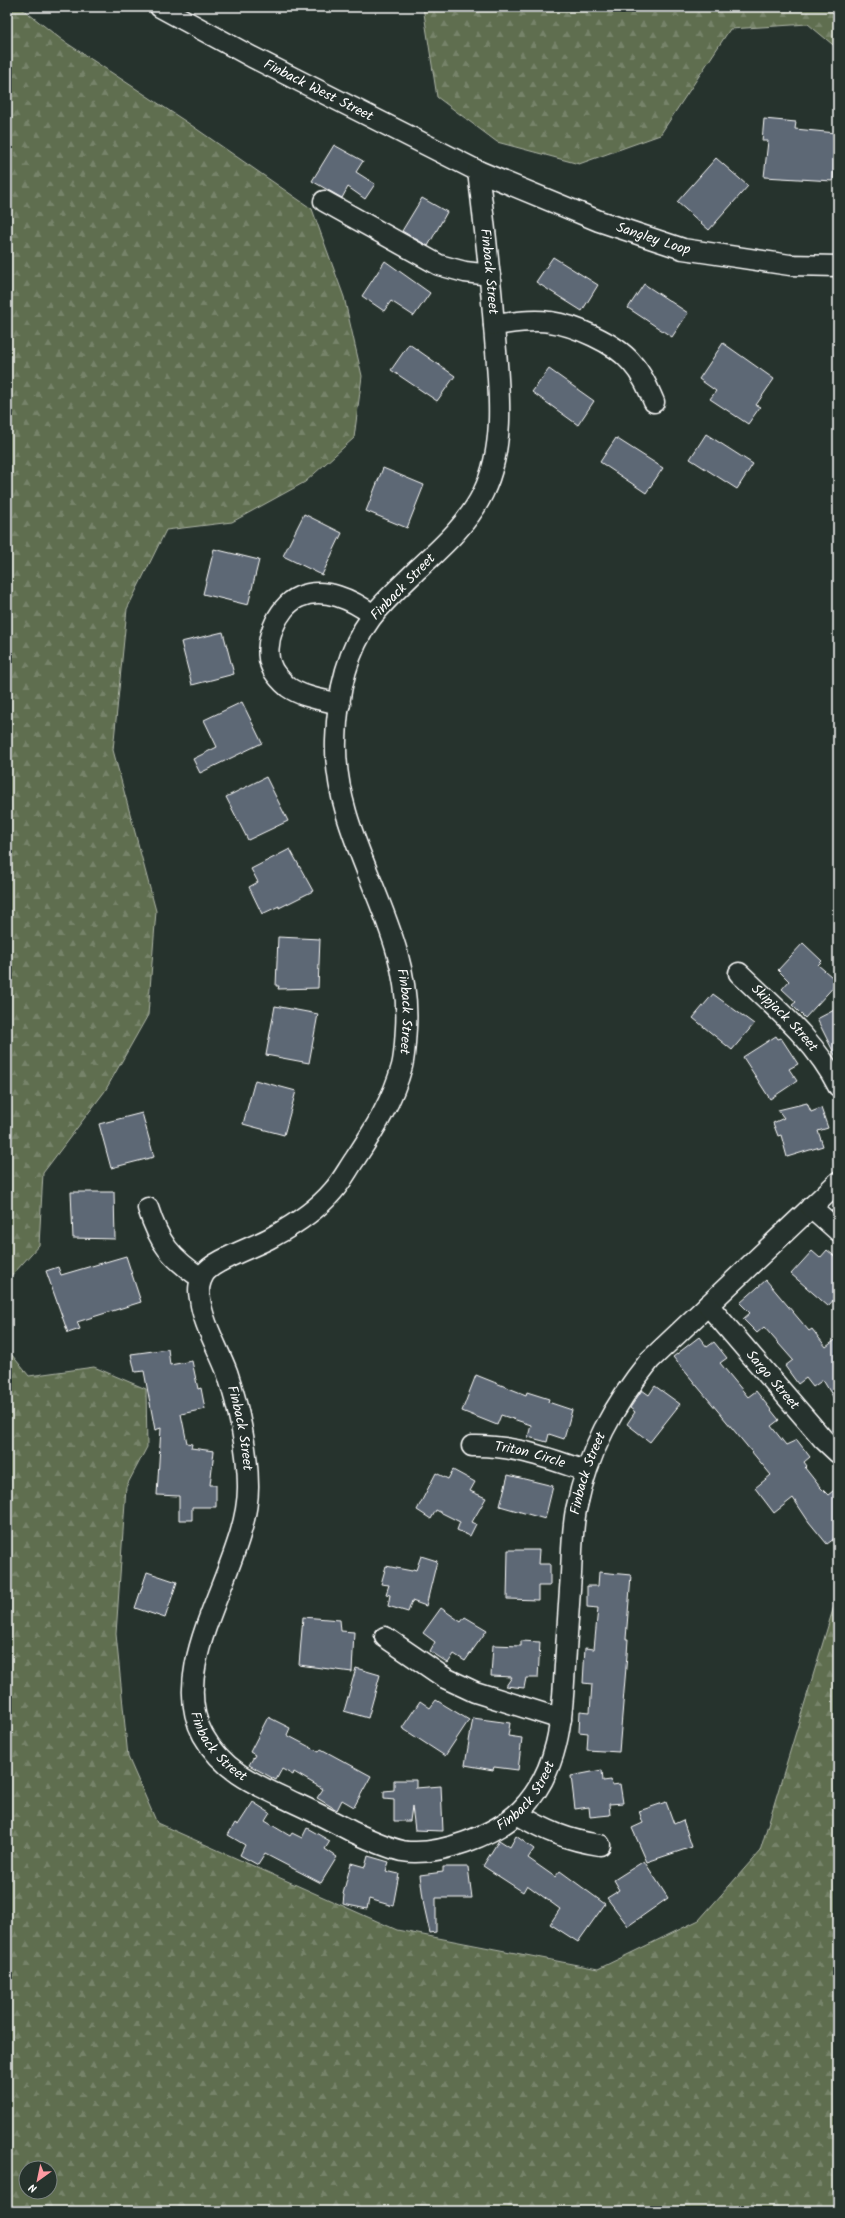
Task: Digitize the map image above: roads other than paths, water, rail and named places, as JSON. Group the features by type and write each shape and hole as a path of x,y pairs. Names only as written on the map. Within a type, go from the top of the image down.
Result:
{"street":[{"name":"Finback West Street","path":"160,7 252,57 478,171"},
{"name":"Sangley Loop","path":"478,171 600,221 683,249 790,265 838,266"},
{"name":"Finback Street","path":"478,171 490,275 500,412 493,460 484,491 461,527 373,615 358,639 346,669 336,739 338,778 350,830 390,932 404,976 407,1012 404,1061 388,1104 332,1193 304,1218 272,1237 211,1265 201,1278 199,1288 202,1309 228,1375 242,1434 249,1488 245,1522 238,1545 198,1650 194,1676 194,1705 201,1732 220,1757 240,1777 366,1838 404,1852 434,1851 461,1843 500,1826 517,1814 538,1790 554,1758 561,1719 574,1518 586,1471 601,1433 625,1392 650,1360 838,1182"},
{"path":"324,201 439,266 465,272 490,275"},
{"path":"494,325 526,321 549,321 582,331 602,340 631,361 645,381 654,402"},
{"path":"340,704 309,696 287,686 271,668 269,648 272,628 282,610 298,597 315,593 335,595 358,603 373,615"},
{"name":"Skipjack Street","path":"739,973 809,1041 830,1070 838,1086"},
{"path":"811,1207 838,1231"},
{"path":"148,1208 154,1226 167,1251 179,1263 201,1278"},
{"name":"Sargo Street","path":"708,1305 823,1438 838,1453"},
{"name":"Triton Circle","path":"472,1446 495,1445 515,1448 586,1471"},
{"path":"385,1637 445,1678 475,1692 561,1719"},
{"path":"517,1814 558,1836 600,1845"}]}
